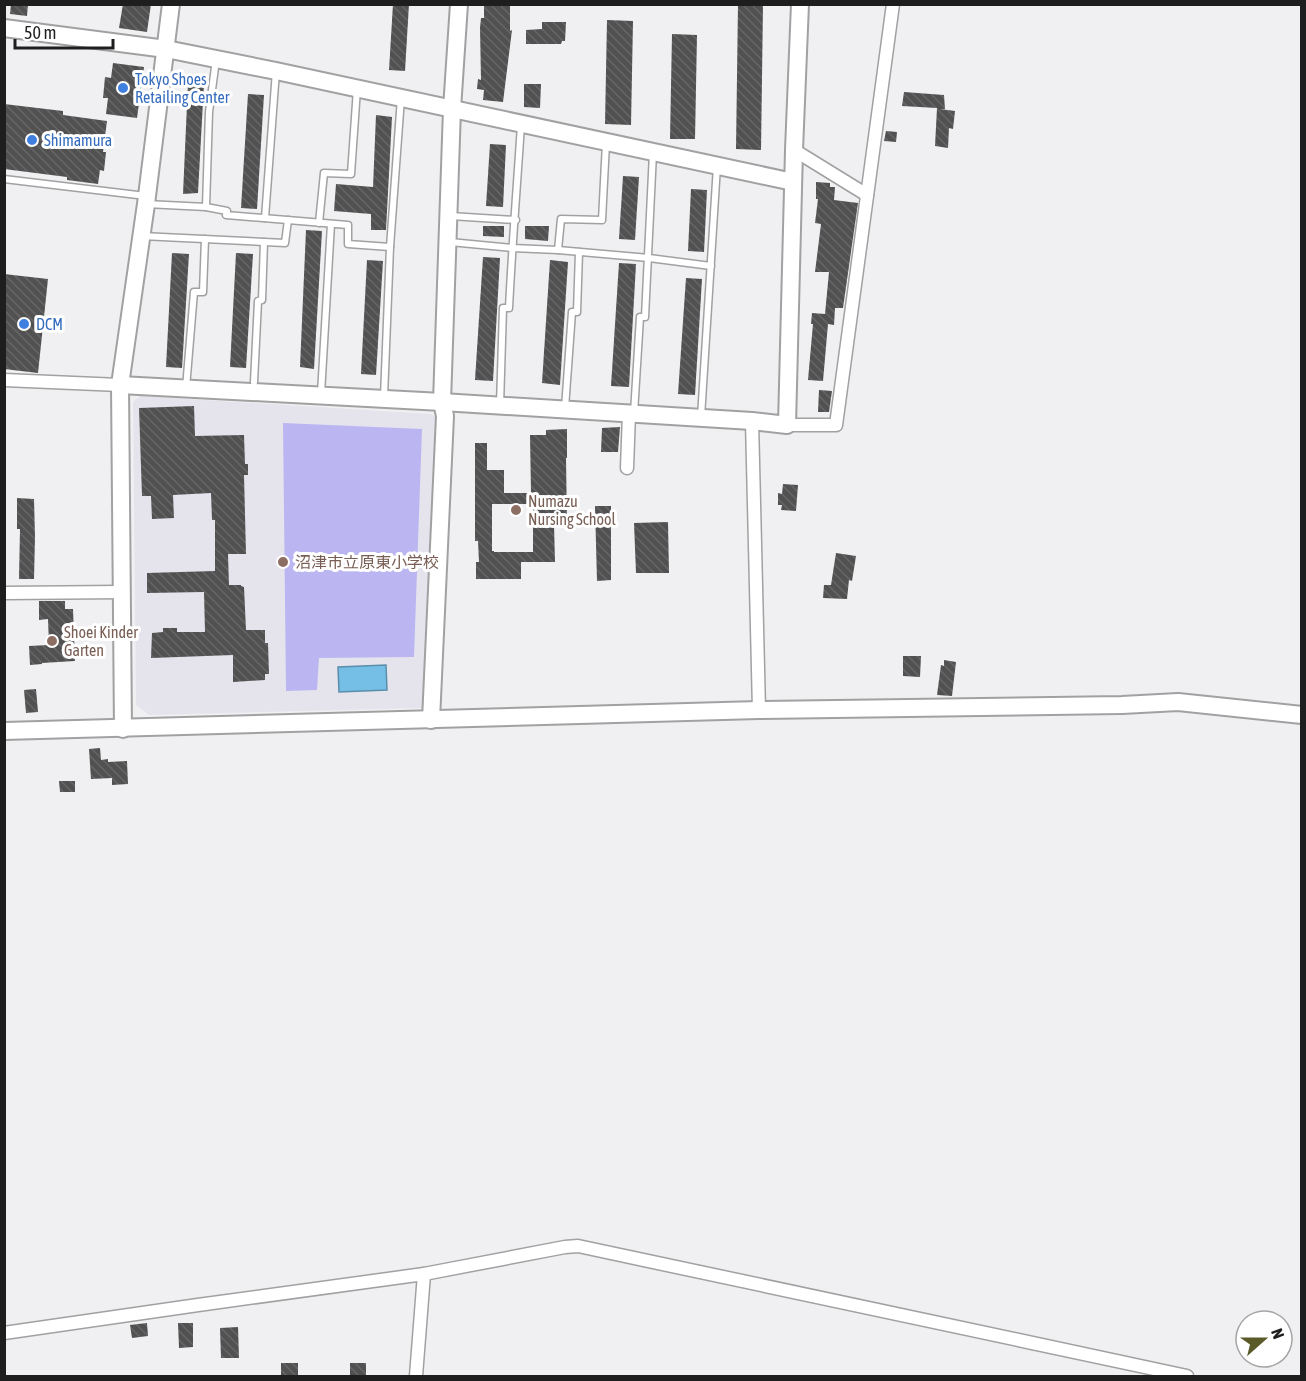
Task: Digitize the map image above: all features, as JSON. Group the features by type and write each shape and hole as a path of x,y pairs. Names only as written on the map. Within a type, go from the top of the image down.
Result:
{"street":[{"path":"123,729 120,385 171,4"},
{"path":"431,720 444,416 442,402 452,110 459,4"},
{"path":"787,425 800,4"},
{"path":"4,380 442,402 787,425 836,425 893,4"},
{"path":"4,28 166,49 793,182"},
{"path":"794,150 867,195"},
{"path":"627,468 631,413"},
{"path":"752,421 759,710"},
{"path":"4,593 122,592"},
{"path":"4,731 759,710 1122,705 1178,702 1302,715"},
{"path":"4,1333 424,1274 578,1246 1187,1377"},
{"path":"416,1377 424,1274"}],"lane":[{"path":"206,207 209,112 216,59"},
{"path":"265,218 276,71"},
{"path":"319,223 324,173 351,174 357,88"},
{"path":"384,399 390,247 402,98"},
{"path":"500,406 502,308 509,308 521,124"},
{"path":"558,250 561,219 602,220 606,142"},
{"path":"631,413 640,317 645,317 653,152"},
{"path":"701,418 717,166"},
{"path":"4,179 206,207 227,211 226,215 348,225 348,244 390,247"},
{"path":"448,216 516,220"},
{"path":"141,236 285,243 288,220"},
{"path":"321,396 331,224"},
{"path":"186,388 194,292 203,292 205,239"},
{"path":"254,382 258,301 262,300 264,242"},
{"path":"447,242 649,258 711,266"},
{"path":"565,410 572,312 577,312 579,252"}],"shaded area":[{"name":"沼津市立原東小学校","path":"140,396 431,414 438,418 424,708 149,715 136,705 133,402"},
{"path":"283,423 422,429 414,657 319,658 317,690 286,691"}],"water":[{"path":"386,665 387,690 339,692 338,667"}],"building":[{"path":"11,4 28,4 27,16 10,14"},
{"path":"123,4 151,4 147,32 119,28"},
{"path":"393,4 409,4 405,71 389,70"},
{"path":"484,4 510,4 510,31 512,30 503,102 483,100 484,90 477,89 478,79 481,80 480,28 481,18 484,18"},
{"path":"738,4 763,4 761,150 736,149"},
{"path":"607,20 633,21 631,125 605,124"},
{"path":"542,22 566,22 565,41 561,44 526,44 526,30 542,29"},
{"path":"672,34 697,35 695,139 670,139"},
{"name":"Tokyo Shoes Retailing Center","path":"113,63 144,67 137,118 106,114 108,98 103,98 105,77 111,78"},
{"path":"188,82 204,83 198,193 183,194"},
{"path":"524,84 541,84 540,108 524,107"},
{"path":"904,92 944,95 945,109 940,109 955,111 953,129 949,128 948,148 935,146 937,108 902,106"},
{"path":"248,94 264,95 257,209 241,208"},
{"path":"4,104 63,111 63,115 107,121 103,152 106,152 104,171 100,170 98,184 67,180 67,177 4,169"},
{"path":"376,115 392,117 386,230 371,230 371,214 334,211 336,184 373,187"},
{"path":"886,131 897,132 896,142 884,141"},
{"path":"490,144 506,145 503,207 486,206"},
{"path":"623,176 639,177 635,240 619,239"},
{"path":"816,182 830,183 830,187 835,187 834,200 858,203 843,308 835,308 834,325 828,324 823,381 808,380 812,313 825,314 829,272 815,272 821,224 815,223 818,199 816,199"},
{"path":"691,189 707,190 704,252 688,251"},
{"path":"483,226 504,226 504,237 483,236"},
{"path":"525,226 549,226 548,241 525,239"},
{"path":"306,230 322,231 314,369 300,367"},
{"path":"172,253 189,254 182,368 166,367"},
{"path":"236,253 253,254 246,368 230,367"},
{"path":"483,257 500,258 493,381 475,380"},
{"path":"367,260 383,261 376,375 361,374"},
{"path":"550,260 568,262 560,385 542,383"},
{"path":"619,263 636,264 629,387 611,386"},
{"name":"DCM","path":"4,274 48,279 38,373 4,369"},
{"path":"686,278 702,279 695,395 678,394"},
{"path":"819,390 832,391 829,412 818,412"},
{"path":"194,406 195,436 244,435 245,464 248,464 248,475 244,475 246,554 228,554 229,585 244,587 246,630 265,630 265,643 268,643 269,674 265,674 265,680 233,682 233,655 151,658 152,633 163,632 163,628 177,628 177,632 205,632 204,592 147,593 147,573 215,571 215,520 212,520 211,493 173,495 174,518 152,519 151,496 142,496 139,408"},
{"path":"620,427 618,452 601,452 602,428"},
{"path":"567,429 567,524 554,524 555,562 521,562 521,579 476,579 476,562 479,562 478,541 475,541 475,443 487,443 487,470 504,470 504,493 531,493 530,435 546,435 546,430","holes":["492,504 533,504 533,552 492,551"]},
{"path":"783,484 798,485 796,511 781,510 782,505 778,505 778,493 782,494"},
{"path":"17,498 34,499 34,579 19,579 20,529 17,529"},
{"path":"595,506 611,506 611,580 597,581"},
{"path":"668,522 669,573 636,573 634,523"},
{"path":"836,553 856,556 852,581 849,580 847,599 823,598 824,585 831,585"},
{"path":"39,601 65,601 65,609 73,609 75,661 30,665 29,646 49,645 48,619 39,620"},
{"path":"903,656 921,656 920,677 903,676"},
{"path":"944,660 956,662 952,696 937,695 941,665 944,666"},
{"path":"36,689 38,712 26,713 24,690"},
{"path":"100,748 101,760 127,761 128,784 112,785 112,778 91,779 89,749"},
{"path":"59,781 75,781 75,792 60,792"},
{"path":"147,1323 148,1336 132,1338 130,1325"},
{"path":"178,1323 193,1323 193,1347 179,1348"},
{"path":"238,1327 239,1358 221,1358 220,1328"},
{"path":"281,1363 298,1363 298,1377 281,1377"},
{"path":"350,1363 366,1363 366,1377 350,1377"}],"place":[{"name":"Tokyo Shoes Retailing Center","path":"123,88"},
{"name":"Shimamura","path":"32,140"},
{"name":"DCM","path":"24,324"},
{"name":"Numazu Nursing School","path":"516,510"},
{"name":"沼津市立原東小学校","path":"283,562"},
{"name":"Shoei Kinder Garten","path":"52,641"}]}
